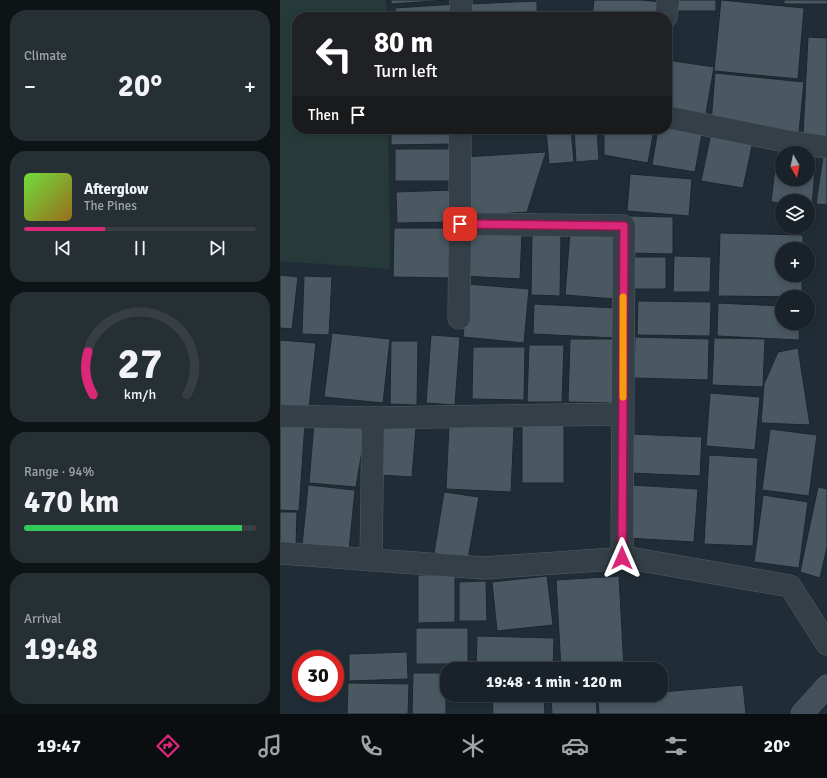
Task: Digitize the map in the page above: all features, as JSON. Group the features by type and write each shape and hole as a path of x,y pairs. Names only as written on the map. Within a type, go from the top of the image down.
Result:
{"street":[{"path":"461,0 461,12"},
{"path":"667,12 668,0"},
{"path":"672,118 790,142 827,147"},
{"path":"459,318 460,134"},
{"path":"460,224 624,226 622,558"},
{"path":"280,416 373,418 622,414"},
{"path":"371,560 373,418"},
{"path":"280,553 483,568 622,558 790,586 827,644"},
{"path":"802,714 827,686"}],"green space":[{"path":"280,0 386,0 386,12 292,12 292,134 388,134 390,269 280,261"}],"building":[{"path":"391,0 449,0 391,4"},
{"path":"594,0 641,0 662,2 661,12 593,12"},
{"path":"674,0 716,0 716,11 674,11"},
{"path":"721,0 804,8 798,79 714,71"},
{"path":"784,0 827,0 827,4 784,4"},
{"path":"537,1 537,12 467,12 467,4"},
{"path":"456,4 457,12 395,12 395,8"},
{"path":"808,37 827,38 827,137 803,136"},
{"path":"672,61 714,67 705,119 672,114"},
{"path":"715,73 804,82 799,132 711,122"},
{"path":"672,124 703,128 695,172 652,165 657,134 672,134"},
{"path":"711,133 753,141 743,188 701,181"},
{"path":"391,134 450,134 451,144 391,145"},
{"path":"546,134 571,134 574,162 549,164"},
{"path":"574,134 597,134 599,160 576,162"},
{"path":"604,134 653,134 648,163 604,155"},
{"path":"395,149 452,149 451,181 395,181"},
{"path":"546,152 527,212 467,216 463,157"},
{"path":"823,157 827,157 827,205 816,204"},
{"path":"775,169 775,186 814,186 813,194 775,194 775,202 771,202"},
{"path":"630,174 692,179 689,216 627,211"},
{"path":"453,190 453,222 397,223 396,192"},
{"path":"629,216 673,217 673,254 628,253"},
{"path":"394,228 453,228 452,278 393,277"},
{"path":"465,229 522,233 520,279 462,276"},
{"path":"532,232 561,233 560,296 531,295"},
{"path":"570,232 619,236 615,299 565,295"},
{"path":"720,233 803,235 803,242 775,242 775,282 802,282 802,290 775,290 775,297 718,296"},
{"path":"674,256 711,257 710,292 673,292"},
{"path":"633,257 666,257 666,289 633,289"},
{"path":"280,275 298,277 292,329 280,328"},
{"path":"304,276 332,277 329,335 302,334"},
{"path":"468,284 529,289 524,343 463,337"},
{"path":"638,301 711,302 710,336 637,335"},
{"path":"718,303 775,306 775,330 800,330 799,340 717,336"},
{"path":"534,304 617,308 615,338 533,334"},
{"path":"332,333 390,339 383,403 324,397"},
{"path":"431,335 460,337 455,405 426,403"},
{"path":"635,337 709,339 708,380 634,378"},
{"path":"714,338 765,339 763,387 712,385"},
{"path":"570,339 616,339 615,403 568,402"},
{"path":"280,340 316,343 309,408 280,405"},
{"path":"391,341 418,341 417,405 390,404"},
{"path":"529,345 564,345 562,402 527,402"},
{"path":"473,347 525,347 524,400 472,399"},
{"path":"798,348 810,425 761,423 764,384 778,352"},
{"path":"710,393 760,397 755,450 706,446"},
{"path":"280,422 305,423 299,511 280,510"},
{"path":"314,423 366,426 356,487 309,483"},
{"path":"522,423 564,423 564,483 522,483"},
{"path":"384,424 416,427 412,477 380,475"},
{"path":"449,425 514,427 511,492 446,489"},
{"path":"770,429 817,435 809,496 762,490"},
{"path":"632,434 702,437 700,476 630,473"},
{"path":"709,455 758,458 753,546 704,544"},
{"path":"308,485 355,490 349,550 302,546"},
{"path":"631,485 698,489 694,542 628,538"},
{"path":"818,487 827,489 827,547 820,578 800,572"},
{"path":"444,492 479,497 468,559 434,553"},
{"path":"763,495 808,502 799,568 754,562"},
{"path":"280,512 297,512 296,546 280,545"},
{"path":"418,575 455,575 455,622 418,623"},
{"path":"547,576 553,625 497,631 492,582"},
{"path":"619,576 624,662 561,662 556,580"},
{"path":"486,581 487,621 459,621 459,582"},
{"path":"416,628 468,628 468,662 416,664"},
{"path":"477,636 554,638 553,662 476,662"},
{"path":"407,652 408,679 349,681 349,654"},
{"path":"413,673 440,673 440,702 446,702 446,714 412,714"},
{"path":"348,683 409,684 408,714 347,714"},
{"path":"743,685 746,714 599,714 598,702 668,702 668,691"},
{"path":"492,702 544,702 545,714 493,714"},
{"path":"551,702 596,702 597,714 552,714"}],"slow traffic":[{"path":"623,297 623,397"}],"route":[{"path":"460,224 624,226 622,558"}]}
